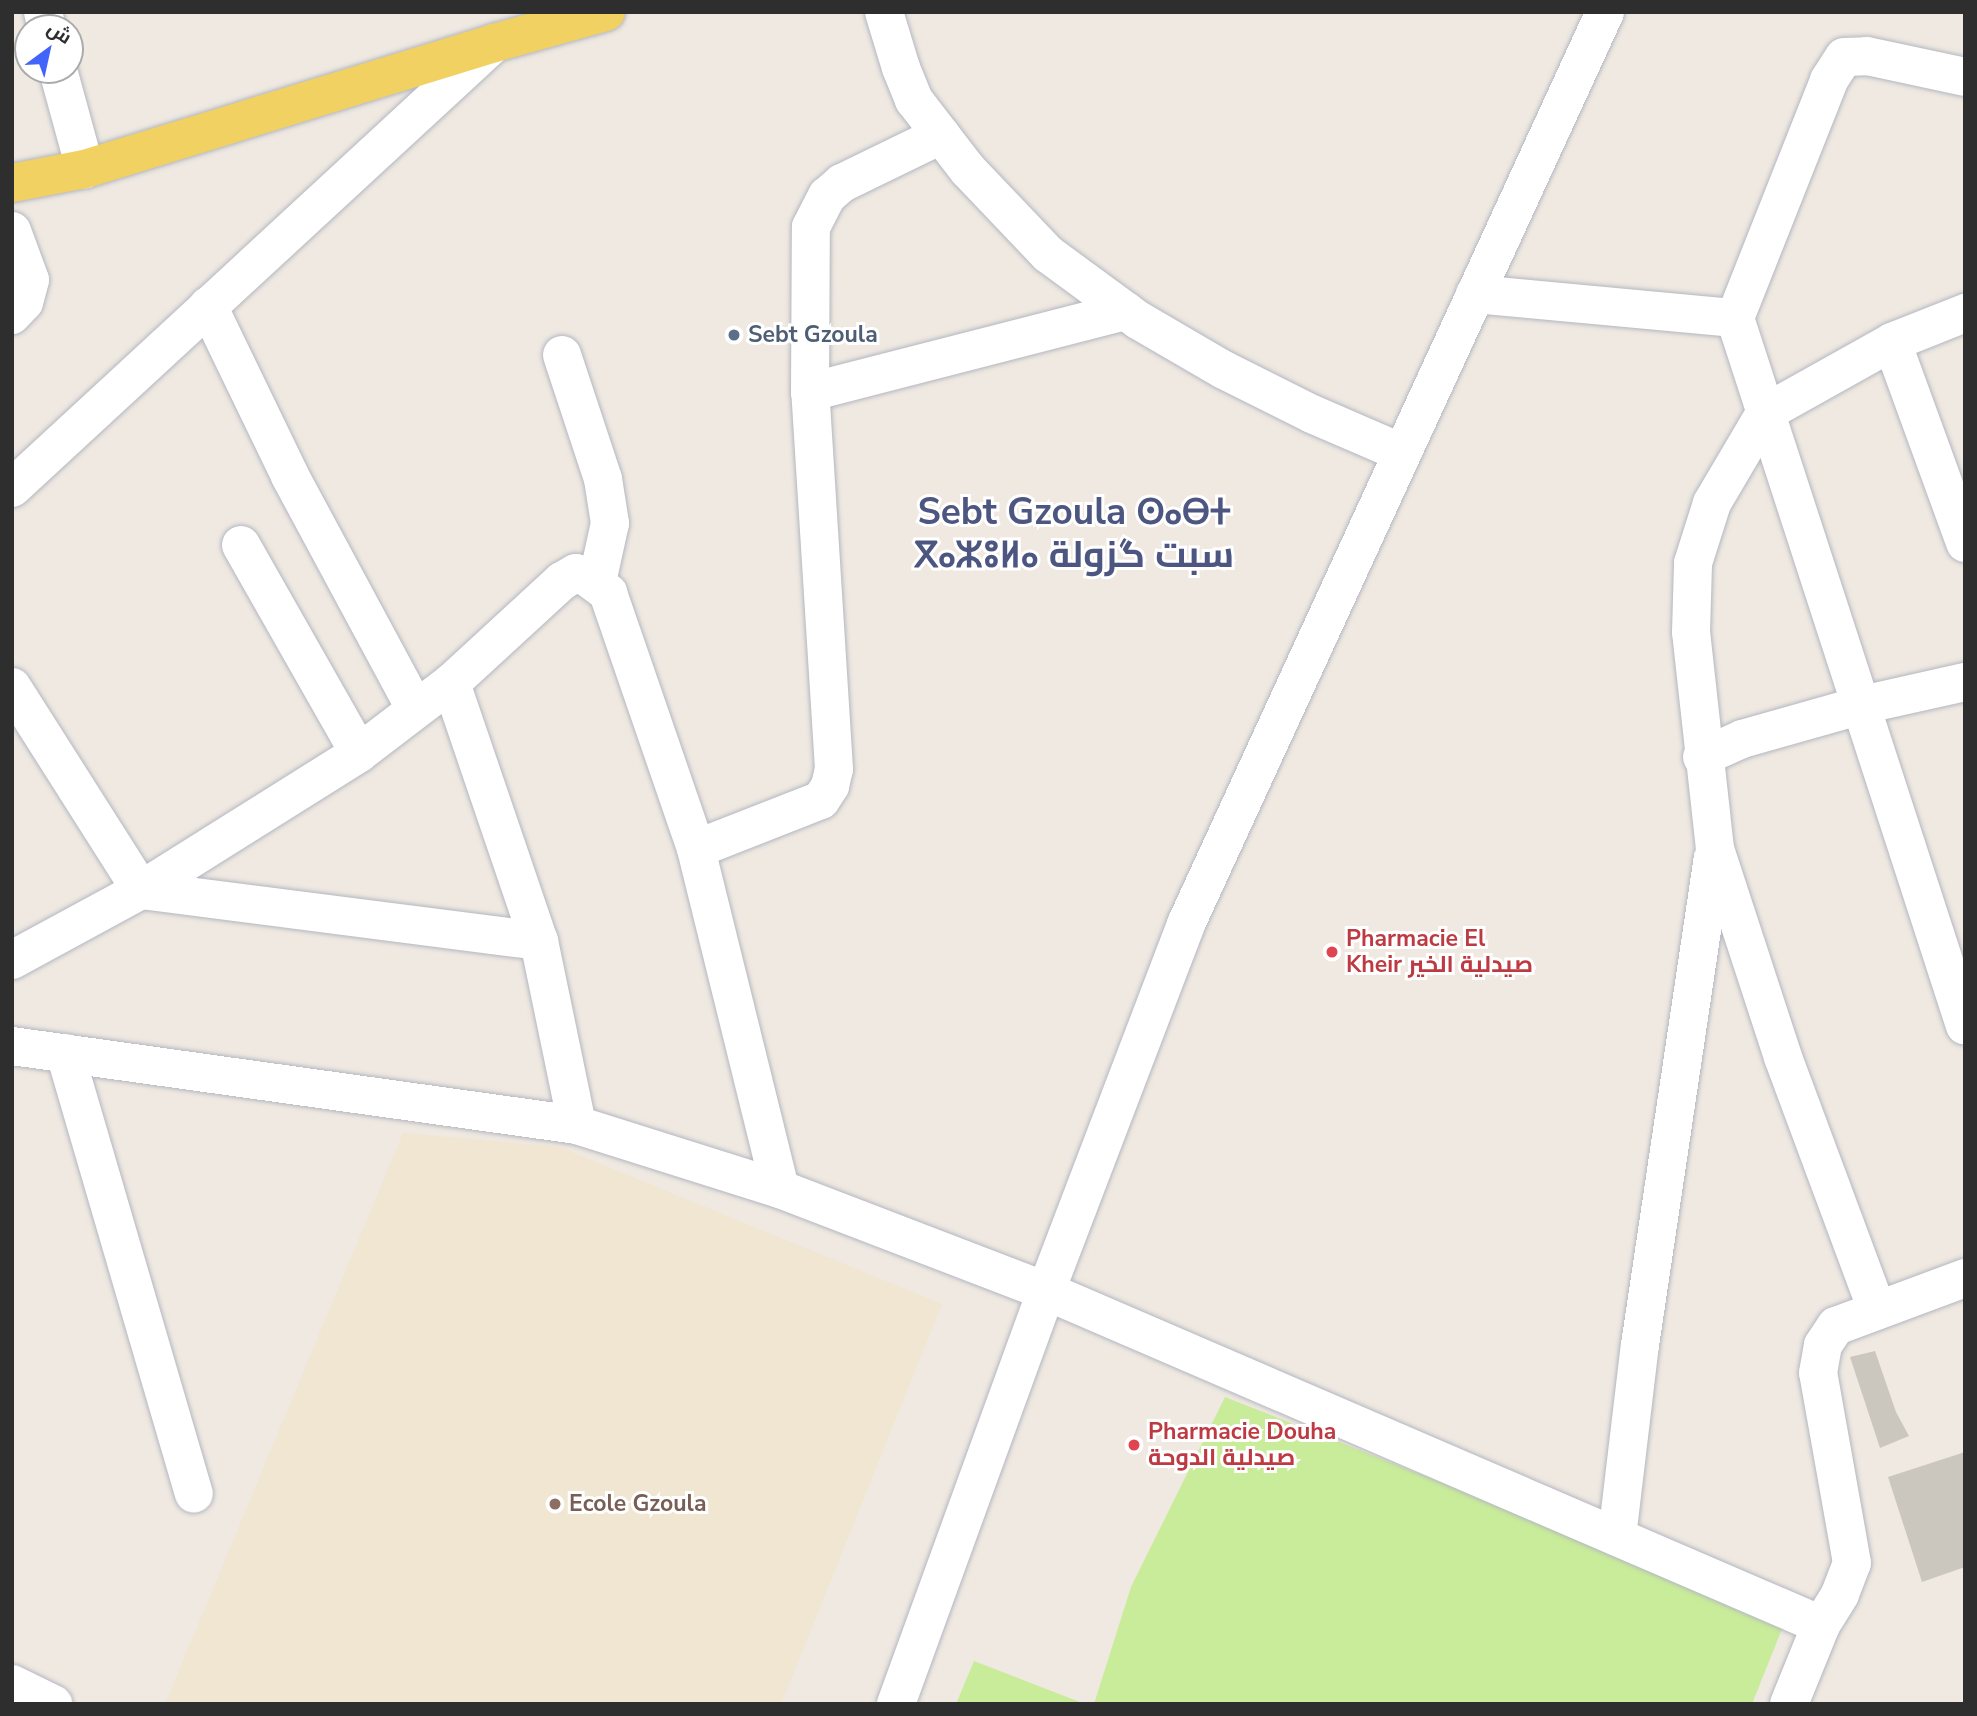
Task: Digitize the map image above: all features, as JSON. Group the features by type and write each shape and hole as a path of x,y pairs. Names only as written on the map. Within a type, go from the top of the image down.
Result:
{"main road":[{"path":"12,183 85,169 494,43 606,12"}],"street":[{"path":"884,12 914,100 968,170 1048,254 1126,311 1224,370 1312,414 1402,453"},
{"path":"897,1704 1046,1290 1186,923 1605,12"},
{"path":"12,488 494,43"},
{"path":"1965,77 1867,56 1844,57 1829,80 1735,318 1965,1026"},
{"path":"62,84 85,169"},
{"path":"696,849 821,800 830,786 834,769 810,392 811,227 827,195 842,183 941,135"},
{"path":"12,230 30,280 24,302 12,315"},
{"path":"1475,294 1735,318"},
{"path":"208,306 290,476 415,708"},
{"path":"810,392 1126,311"},
{"path":"1877,1310 1783,1057 1715,849 1702,757 1691,632 1693,563 1712,503 1765,413 1892,342 1965,313"},
{"path":"1892,342 1965,543"},
{"path":"562,355 603,479 610,523 597,582"},
{"path":"240,545 359,752"},
{"path":"12,960 142,890 359,752 451,683 562,581 576,573 597,582 608,593 696,849 780,1189"},
{"path":"1702,757 1742,739 1862,705 1965,682"},
{"path":"451,683 539,941 577,1125"},
{"path":"12,687 142,890"},
{"path":"1617,1537 1640,1345 1715,849"},
{"path":"142,890 539,941"},
{"path":"12,1046 577,1125 780,1189 1046,1290 1821,1625"},
{"path":"65,1053 194,1493"},
{"path":"1789,1704 1821,1625 1840,1594 1852,1563 1818,1373 1823,1345 1836,1326 1965,1278"},
{"path":"12,1684 53,1704"}],"shaded area":[{"name":"Ecole Gzoula","path":"403,1133 559,1147 942,1304 781,1704 165,1704"}],"green space":[{"path":"1225,1397 1786,1619 1752,1704 1094,1704 1131,1587"},
{"path":"974,1661 1085,1704 956,1704"}],"building":[{"path":"1875,1351 1896,1412 1909,1436 1880,1448 1850,1357"},
{"path":"1965,1452 1965,1567 1922,1582 1888,1477"}],"place":[{"name":"Sebt Gzoula","path":"734,335"},
{"name":"Pharmacie El Kheir صيدلية الخير","path":"1332,952"},
{"name":"Pharmacie Douha صيدلية الدوحة","path":"1134,1445"},
{"name":"Ecole Gzoula","path":"555,1504"}],"district":[{"name":"Sebt Gzoula ⵙⴰⴱⵜ ⴳⴰⵣⵓⵍⴰ سبت گزولة","path":"1074,534"}]}
